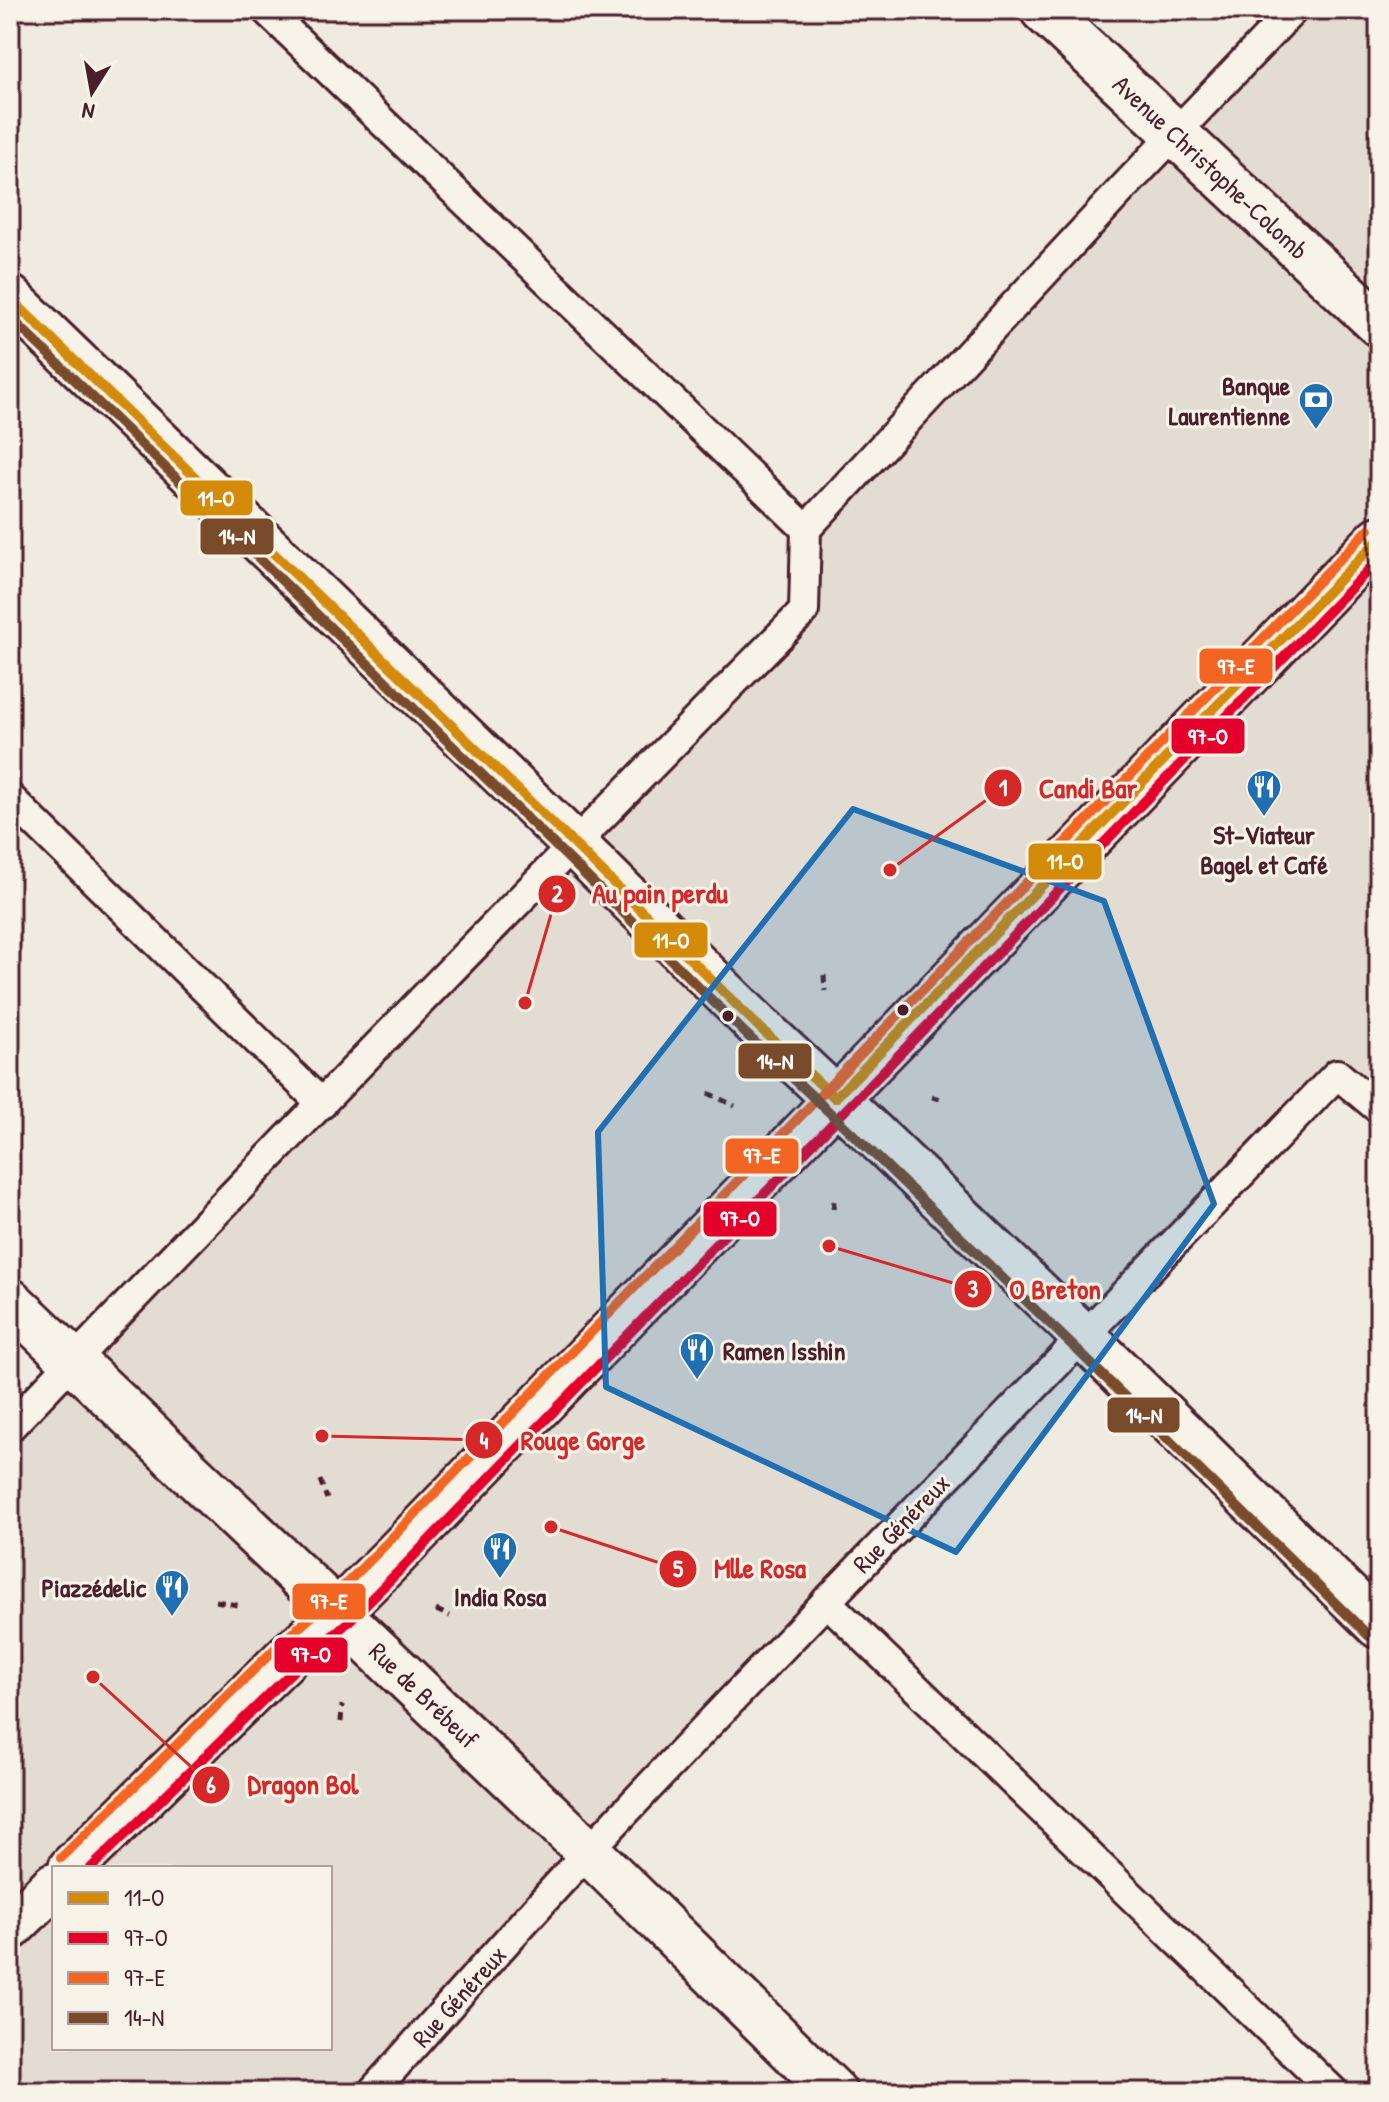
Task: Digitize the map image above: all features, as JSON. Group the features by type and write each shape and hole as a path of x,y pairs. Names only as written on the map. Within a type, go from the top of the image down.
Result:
{"street":[{"name":"Avenue Christophe-Colomb","path":"1043,10 1379,324"},
{"path":"10,298 1379,1626"},
{"path":"73,1866 280,1664 337,1613 1379,539"},
{"name":"Rue de Brébeuf","path":"10,1301 589,1852 834,2092"},
{"path":"10,1928 52,1887"}],"lane":[{"path":"266,10 806,529"},
{"path":"10,1427 804,611 806,529 1293,10"},
{"path":"10,798 322,1104"},
{"name":"Rue Généreux","path":"372,2092 589,1852 826,1601 1337,1074 1379,1109"},
{"path":"826,1601 1334,2092"}],"path":[{"path":"1369,422 1379,427"},
{"path":"824,975 825,991"},
{"path":"708,1093 735,1106"},
{"path":"932,1097 945,1100"},
{"path":"833,1209 835,1195"},
{"path":"320,1480 327,1499"},
{"path":"216,1601 242,1606"},
{"path":"436,1610 450,1616"},
{"path":"341,1722 342,1705"}],"highlighted area":[{"path":"853,809 1104,901 1214,1204 956,1552 606,1387 598,1132"}],"shaded area":[{"path":"1282,10 1379,10 1379,1092 1377,1095 1336,1057 610,1812 350,2092 10,2092 10,1416 788,616 787,524"}],"transit line":[{"name":"11-O","path":"10,298 835,1098"},
{"name":"14-N","path":"10,317 1369,1636"},
{"name":"97-E","path":"61,1858 385,1545 1369,529"},
{"name":"11-O","path":"835,1098 1379,539"},
{"name":"97-O","path":"93,1866 405,1565 1379,559"}],"place":[{"name":"Banque Laurentienne","path":"1316,431"},
{"name":"St-Viateur Bagel et Café","path":"1264,818"},
{"name":"Candi Bar","path":"890,870"},
{"name":"Au pain perdu","path":"525,1003"},
{"name":"O Breton","path":"829,1246"},
{"name":"Ramen Isshin","path":"697,1381"},
{"name":"Rouge Gorge","path":"322,1436"},
{"name":"Mlle Rosa","path":"551,1527"},
{"name":"India Rosa","path":"500,1580"},
{"name":"Piazzédelic","path":"172,1618"},
{"name":"Dragon Bol","path":"93,1677"}]}
